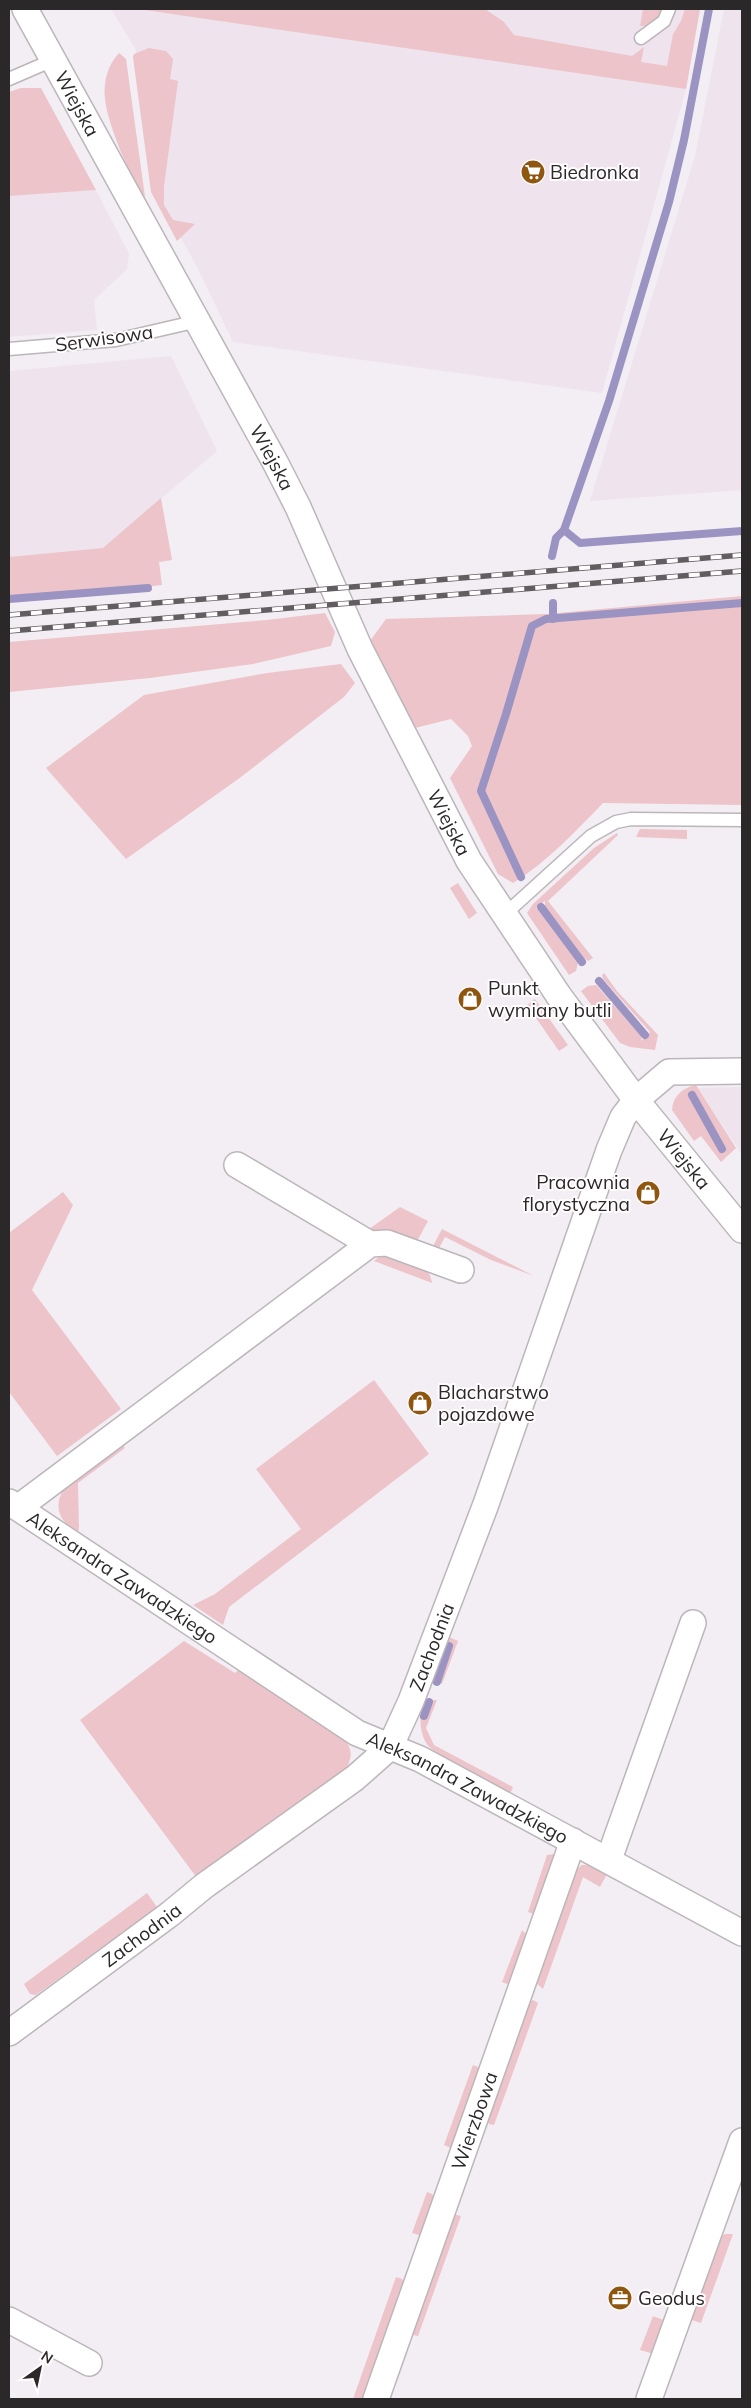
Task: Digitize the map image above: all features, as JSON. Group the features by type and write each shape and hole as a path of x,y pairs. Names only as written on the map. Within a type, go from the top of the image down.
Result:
{"street":[{"name":"Wiejska","path":"25,9 198,322 298,508 360,649 469,861 559,996 636,1100 742,1230"},
{"name":"Zachodnia","path":"9,2033 170,1914 204,1886 373,1765 390,1746 410,1701 486,1504 609,1150 623,1117 636,1100 669,1072 742,1071"},
{"path":"236,1164 370,1244 387,1243 461,1270"},
{"name":"Aleksandra Zawadzkiego","path":"370,1244 14,1504 357,1734 420,1759 609,1859 742,1933"},
{"path":"609,1859 693,1623"},
{"name":"Wierzbowa","path":"376,2399 573,1841"},
{"path":"649,2399 742,2142"},
{"path":"9,2320 89,2364"}],"lane":[{"path":"641,38 664,21 669,9"},
{"path":"9,79 53,60"},
{"name":"Serwisowa","path":"9,349 116,340 198,322"},
{"path":"504,915 591,836 616,822 631,819 742,820"}],"shaded area":[{"path":"111,9 700,9 686,89 602,393 233,342 199,271 162,203 135,48"},
{"path":"138,9 485,9 504,22 514,35 632,56 644,47 641,62 667,66 673,34 681,21 685,9 700,9 686,89"},
{"path":"643,9 664,9 652,24 640,26"},
{"path":"724,9 742,9 742,490 590,501 695,156"},
{"path":"149,48 166,51 173,59 170,79 178,81 164,186 164,205 173,220 195,224 177,241 151,192 133,57 134,54"},
{"path":"119,53 126,59 145,197 126,164 110,121 105,99 107,74"},
{"path":"21,88 41,88 96,190 9,196 9,92"},
{"path":"96,190 129,254 127,269 94,300 97,330 9,337 9,196"},
{"path":"171,356 217,451 103,548 9,557 9,371"},
{"path":"161,498 172,560 159,562 162,585 9,602 9,557 103,548"},
{"path":"742,596 742,805 603,803 549,856 513,883 498,874 450,778 472,746 468,736 451,719 415,728 370,641 386,619 547,614"},
{"path":"325,613 335,632 331,646 253,664 150,678 9,692 9,642 267,620"},
{"path":"341,664 355,683 344,697 241,777 126,859 46,768 144,695 267,673"},
{"path":"640,829 687,830 687,839 636,837"},
{"path":"617,833 618,835 548,901 593,958 588,961 584,958 545,906 545,901 536,907 578,963 576,971 569,975 527,913 533,904 594,848"},
{"path":"458,883 477,913 469,919 450,888"},
{"path":"604,973 617,991 658,1035 655,1050 630,1047 620,1043 581,991 588,986 596,985 642,1037 641,1041 650,1032 603,979 602,975"},
{"path":"535,999 568,1045 559,1051 527,1005"},
{"path":"696,1085 736,1148 721,1162 701,1136 694,1141 672,1110 674,1101 679,1093 686,1088"},
{"path":"742,1087 742,1155 698,1088"},
{"path":"63,1192 73,1205 32,1290 121,1409 57,1456 9,1392 9,1233"},
{"path":"400,1207 428,1221 416,1243 365,1232"},
{"path":"442,1229 534,1276 491,1260 445,1237 438,1250 432,1248"},
{"path":"387,1251 421,1265 430,1276 432,1283 374,1261"},
{"path":"374,1380 429,1454 229,1607 223,1625 193,1605 215,1594 301,1529 256,1469"},
{"path":"122,1444 125,1448 78,1483 79,1531 72,1528 60,1515 59,1503 63,1490"},
{"path":"449,1637 458,1641 442,1684 433,1676"},
{"path":"184,1641 235,1673 239,1669 345,1740 351,1754 346,1769 197,1878 80,1720"},
{"path":"437,1700 426,1728 434,1745 513,1787 510,1794 463,1770 430,1748 422,1732 420,1722 421,1709 425,1701"},
{"path":"554,1854 555,1861 536,1915 528,1912 547,1855"},
{"path":"582,1865 591,1865 607,1874 600,1887 583,1877 543,1989 535,1982 576,1870"},
{"path":"147,1893 157,1907 36,1995 30,1994 24,1984"},
{"path":"522,1930 529,1937 513,1982 507,1984 502,1982"},
{"path":"533,2000 538,2003 494,2125 489,2124 486,2118 527,2003"},
{"path":"473,2065 478,2067 480,2072 453,2149 444,2145"},
{"path":"427,2192 432,2194 435,2199 422,2236 412,2233"},
{"path":"453,2214 461,2216 418,2336 413,2335 410,2330"},
{"path":"725,2234 733,2234 701,2323 689,2319 710,2260 714,2258 712,2253 718,2239"},
{"path":"396,2277 402,2279 405,2284 364,2399 353,2399"},
{"path":"653,2316 666,2321 654,2354 640,2350"}],"waterway":[{"path":"552,556 556,538 564,530 609,401 669,202 684,140 709,9"},
{"path":"564,530 580,543 742,531"},
{"path":"9,599 148,588"},
{"path":"553,603 553,619"},
{"path":"521,877 481,791 532,626 546,619 742,603"},
{"path":"541,907 582,962"},
{"path":"599,981 645,1035"},
{"path":"692,1095 722,1149"},
{"path":"437,1682 449,1646"},
{"path":"424,1716 429,1702"}],"railway":[{"path":"9,615 742,555"},
{"path":"9,631 742,571"}],"place":[{"name":"Biedronka","path":"533,172"},
{"name":"Punkt wymiany butli","path":"470,999"},
{"name":"Pracownia florystyczna","path":"648,1193"},
{"name":"Blacharstwo pojazdowe","path":"420,1403"},
{"name":"Geodus","path":"620,2298"}]}
